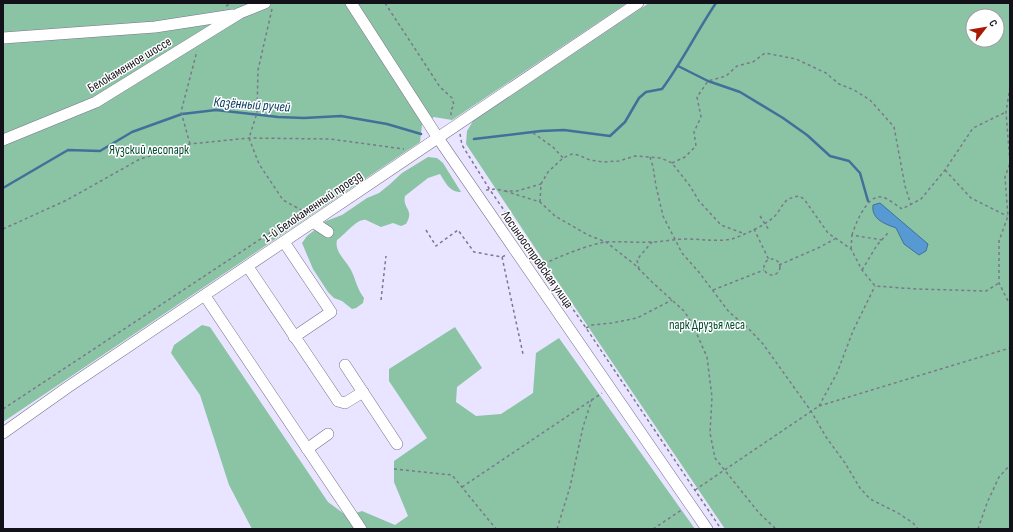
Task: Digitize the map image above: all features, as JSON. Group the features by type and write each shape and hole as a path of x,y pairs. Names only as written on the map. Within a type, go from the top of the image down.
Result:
{"street":[{"name":"Белокаменное шоссе","path":"3,140 96,102 240,13 265,3"},
{"name":"Лосиноостровская улица","path":"351,3 438,138 707,529"},
{"name":"1-й Белокаменный проезд","path":"3,433 638,3"},
{"path":"3,38 155,28 240,13"},
{"path":"313,222 328,232"},
{"path":"284,242 331,312 294,337"},
{"path":"248,267 338,401 346,403 363,392"},
{"path":"205,296 361,529"},
{"path":"345,365 397,444"},
{"path":"307,449 328,434"}],"path":[{"path":"274,3 258,70 257,116 249,138 259,164 283,200 303,211"},
{"path":"385,3 440,87 452,98 454,104 450,114 452,120"},
{"path":"190,144 181,112 198,48"},
{"path":"672,163 685,157 696,146 694,132 701,117 697,97 708,81 726,76 737,66 753,62 765,53 796,59 826,73 839,84 854,90 870,100 894,127 905,186 911,205"},
{"path":"1010,87 1006,112 1010,163 1005,178 1008,216 999,241 999,283 1010,305"},
{"path":"851,249 852,235 862,211 869,203 877,197 883,197 902,209 921,199 945,170 973,128 1006,112"},
{"path":"460,132 462,145 490,190 586,328 721,529"},
{"path":"533,133 553,147 563,158"},
{"path":"3,229 67,200 140,158 190,144 249,138 330,139 418,151"},
{"path":"540,202 541,184 548,172 563,158 572,154 590,160 603,162 619,162 634,156 661,158 672,163 690,186 699,201 720,225 745,234"},
{"path":"650,157 663,216 682,254 714,290 729,312 748,328 763,344 810,411 860,488 870,499 898,513 913,523 918,529"},
{"path":"945,170 971,198 1008,216"},
{"path":"505,191 517,191 541,184"},
{"path":"3,409 343,186 363,188"},
{"path":"490,190 496,189 505,191 540,202 555,216 588,235 606,242 634,264 684,310 692,323 707,357 712,397 710,433 715,458 759,513 776,529"},
{"path":"531,273 542,265 574,251 606,242 652,242 674,239 717,241 732,238 745,234 765,223 774,216 783,203 790,197 799,196 804,199 822,226 835,239 851,249 862,270 875,286 986,291 999,283"},
{"path":"760,216 769,230"},
{"path":"754,229 769,260"},
{"path":"426,230 436,246 458,230 474,252 502,258 523,354"},
{"path":"862,270 877,245 888,233"},
{"path":"852,235 882,240"},
{"path":"779,264 818,248 835,239"},
{"path":"640,270 637,260 652,242"},
{"path":"381,300 386,256"},
{"path":"769,260 775,260 779,264 779,270 774,275 768,274 764,270 764,264 769,260"},
{"path":"714,290 764,270"},
{"path":"819,406 837,373 853,332 875,286"},
{"path":"586,328 592,325 637,318 672,300"},
{"path":"697,488 819,406 1010,348"},
{"path":"462,487 592,399 583,427 570,487 556,529"},
{"path":"978,529 987,503 999,477 1010,465"},
{"path":"394,469 452,475 496,529"},
{"path":"653,529 682,510"}],"green space":[{"name":"Яузский лесопарк","path":"3,3 627,3 452,120 434,117 422,125 420,142 3,422"},
{"name":"парк Друзья леса","path":"649,3 1010,3 1010,529 725,529 466,144 467,131 473,121"},
{"path":"428,157 437,158 443,163 461,192 451,189 440,174 428,178 405,196 405,204 409,212 406,224 401,226 393,223 381,227 366,220 362,220 355,224 337,240 337,248 351,270 358,288 364,298 363,303 352,309 342,301 334,298 328,292 313,269 302,243 307,236 326,221 342,215 367,198 379,193 402,173"},
{"path":"202,325 210,327 328,502 347,516 362,511 395,525 408,516 394,482 394,461 427,438 389,381 389,369 455,327 482,368 457,387 456,402 476,416 501,414 533,393 536,353 559,338 695,529 252,529 229,485 200,395 171,353 174,345"}],"water":[{"path":"880,203 928,244 926,251 919,255 904,244 896,228 880,221 877,218 874,214 873,205"}],"waterway":[{"name":"Казённый ручей","path":"474,139 541,131 564,130 610,136 625,122 639,98 646,92 662,89 716,3"},
{"path":"678,66 708,81 740,92 783,118 807,135 830,156 849,161 860,173 868,201"},
{"name":"Казённый ручей","path":"3,188 68,150 100,151 132,132 182,114 216,110 278,117 304,118 341,116 387,124 421,134"}]}
